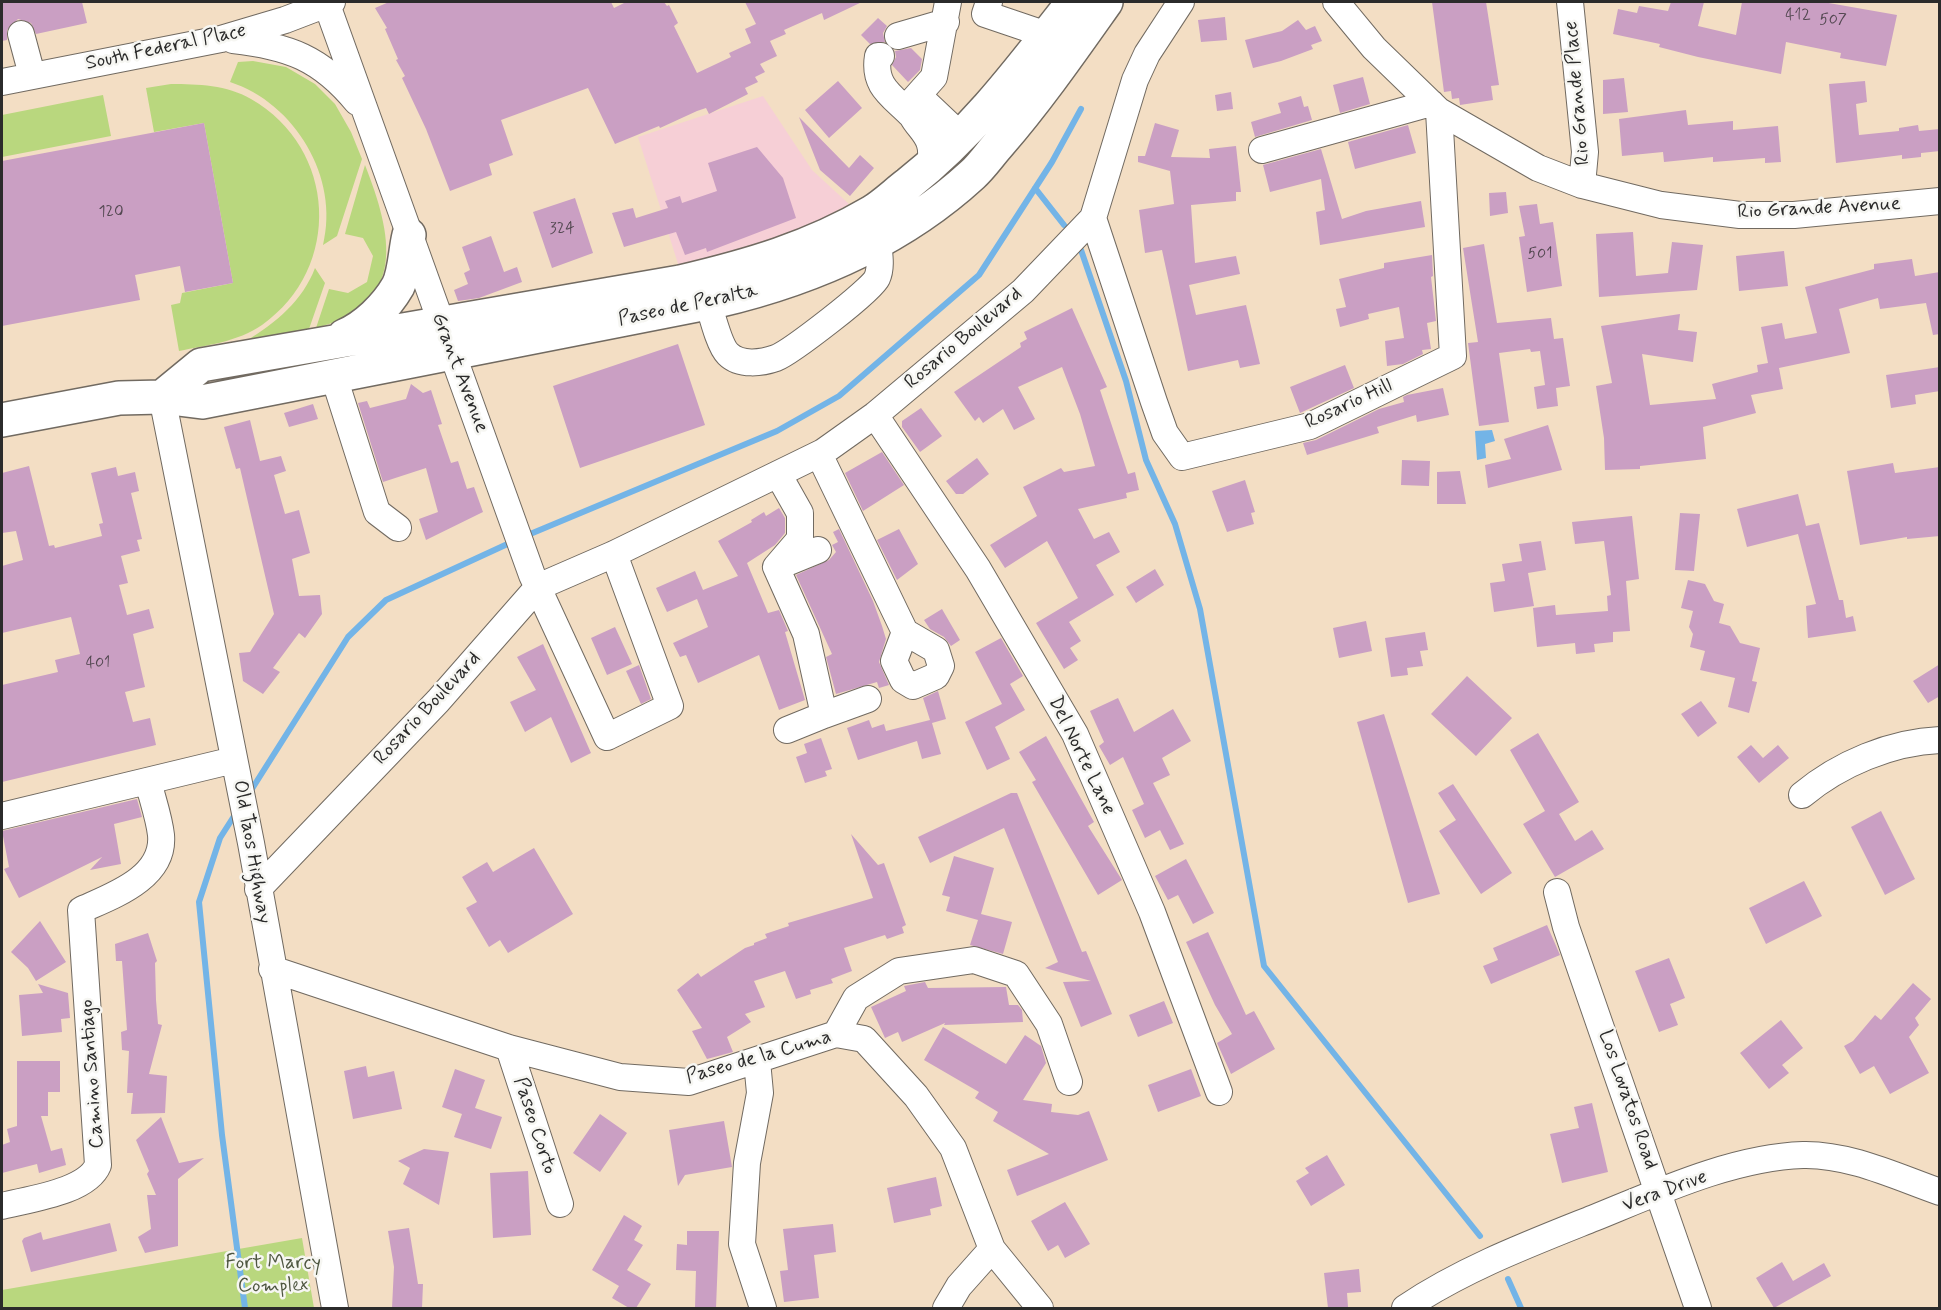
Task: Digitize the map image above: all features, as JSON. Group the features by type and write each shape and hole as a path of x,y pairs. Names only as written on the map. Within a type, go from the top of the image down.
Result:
{"main road":[{"name":"Paseo de Peralta","path":"162,397 201,365 439,322 623,293 756,264 825,237 874,211 929,167 953,130 1022,68 1073,2"},
{"name":"Paseo de Peralta","path":"2,420 119,398 162,397 202,402 767,290 806,276 878,241 925,213 973,174 1021,118 1106,2"},
{"path":"331,342 357,331 382,308 398,285 409,235"}],"street":[{"name":"South Federal Place","path":"2,82 221,39 285,20 328,2"},
{"name":"Grant Avenue","path":"328,2 439,322 453,353 535,581 607,737 670,706 614,554"},
{"path":"989,2 985,14 1047,34"},
{"name":"Rosario Boulevard","path":"258,889 438,700 535,581 614,554 819,454 875,415 1023,291 1093,218 1135,80 1147,54 1181,2"},
{"name":"Rio Grande Avenue","path":"1336,2 1374,48 1435,107 1538,168 1582,185 1661,205 1740,215 1794,215 1940,201"},
{"name":"Rio Grande Place","path":"1570,2 1585,152 1582,185"},
{"path":"898,36 947,12"},
{"path":"911,107 934,78 947,12"},
{"path":"21,34 32,75"},
{"path":"221,39 262,43 299,54 333,75 365,112"},
{"path":"881,56 878,56 875,73 882,85 911,107 928,137 932,157 929,167"},
{"path":"911,107 926,103 953,130"},
{"path":"1262,150 1435,107"},
{"name":"Rosario Hill","path":"1093,218 1154,402 1166,432 1182,457 1310,426 1453,356 1435,107"},
{"path":"708,302 727,353 740,361 758,363 778,357 862,295 877,280 880,267 878,241"},
{"path":"334,377 378,512 398,528"},
{"name":"Old Taos Highway","path":"162,397 235,764 335,1308"},
{"name":"Del Norte Lane","path":"875,415 978,569 1075,734 1152,912 1219,1092"},
{"path":"819,454 905,632"},
{"path":"776,567 800,539 800,513 778,474"},
{"path":"776,567 818,550"},
{"path":"776,567 806,634 824,715"},
{"path":"787,730 868,699"},
{"path":"1802,795 1829,776 1873,755 1903,746 1940,740"},
{"path":"2,816 148,781 235,764"},
{"name":"Camino Santiago","path":"2,1206 77,1186 94,1175 98,1166 81,910 134,884 144,876 158,855 161,836 148,781"},
{"name":"Los Lovatos Road","path":"1557,892 1566,927 1698,1308"},
{"path":"836,1034 856,998 899,971 974,960 1016,974 1049,1024 1069,1082"},
{"name":"Paseo de la Cuma","path":"272,969 508,1047 620,1077 689,1082 836,1034 864,1039 916,1096 953,1148 992,1249 1040,1308"},
{"name":"Paseo Corto","path":"508,1047 560,1204"},
{"path":"757,1061 760,1093 747,1163 742,1244 763,1308"},
{"name":"Vera Drive","path":"1405,1308 1437,1286 1659,1191 1762,1160 1805,1155 1844,1160 1940,1192"},
{"path":"946,1308 959,1286 992,1249"}],"shaded area":[{"path":"763,96 812,170 849,204 803,229 772,241 679,267 638,137"}],"green space":[{"path":"253,61 286,67 315,84 335,104 351,132 362,159 337,236 323,245 327,220 325,194 318,170 307,146 292,125 274,107 253,92 230,82 238,62"},
{"path":"171,84 202,85 242,94 279,120 300,147 314,177 319,209 317,241 307,273 288,301 252,331 222,342 179,351 171,305 180,303 182,293 233,283 204,123 154,132 146,88"},
{"path":"103,95 111,136 2,157 2,115"},
{"path":"365,165 382,216 386,241 386,263 379,284 367,302 346,317 316,328 329,289 348,293 367,282 373,256 363,238 345,234"},
{"path":"315,268 325,283 309,329 246,341 287,310 310,280"},
{"name":"Fort Marcy Complex","path":"302,1238 314,1308 2,1308 2,1290"}],"water":[{"path":"1492,430 1495,441 1485,444 1486,458 1477,460 1475,431"}],"building":[{"path":"2,2 82,2 87,23 36,34 31,23 18,19 7,30 7,40 2,41"},
{"path":"389,2 611,2 614,8 626,2 664,2 667,6 669,5 678,23 674,26 697,73 731,57 729,53 751,43 745,29 756,24 745,2 862,2 824,20 822,13 784,30 786,34 770,41 777,56 760,64 765,72 755,77 758,82 745,88 748,94 709,114 706,108 615,144 588,88 501,120 513,155 489,164 492,175 450,191 426,129 402,78 405,76 396,60 398,59 385,29 387,28 375,8"},
{"path":"1432,2 1486,2 1499,85 1491,86 1493,100 1460,105 1459,98 1452,99 1451,91 1444,92"},
{"path":"1671,2 1704,2 1698,26 1736,35 1742,2 1823,2 1897,15 1886,66 1840,58 1841,53 1786,42 1781,74 1698,57 1659,47 1660,44 1613,34 1618,9 1637,13 1639,6 1668,11"},
{"path":"1225,17 1227,40 1201,42 1198,20"},
{"path":"878,18 887,26 883,33 885,42 870,44 861,35"},
{"path":"1298,20 1306,30 1315,26 1322,41 1311,45 1313,49 1253,68 1245,40 1282,31"},
{"path":"911,48 922,59 920,70 908,82 892,65 896,57 895,51"},
{"path":"1363,77 1370,104 1340,113 1333,85"},
{"path":"1624,78 1628,112 1603,114 1603,80"},
{"path":"838,81 862,108 829,138 805,110"},
{"path":"1865,81 1867,102 1856,104 1859,135 1899,131 1899,128 1918,125 1919,131 1940,129 1940,151 1921,153 1921,157 1902,159 1902,155 1836,163 1829,84"},
{"path":"1231,92 1233,109 1217,111 1215,95"},
{"path":"1301,96 1304,107 1308,106 1312,120 1255,137 1251,122 1281,113 1278,103"},
{"path":"1686,110 1688,125 1733,121 1733,130 1778,126 1781,162 1765,163 1765,158 1713,162 1713,157 1664,162 1663,152 1622,156 1619,119"},
{"path":"799,117 849,168 860,155 874,168 850,196 820,170"},
{"path":"204,123 233,283 185,292 180,266 135,275 140,300 2,326 2,161"},
{"path":"1155,123 1179,130 1171,157 1210,158 1209,149 1236,146 1241,192 1236,192 1236,201 1191,205 1195,263 1236,256 1240,274 1189,285 1196,315 1246,305 1260,364 1240,368 1238,360 1188,371 1162,250 1145,253 1139,210 1174,204 1170,171 1138,162 1138,156 1145,156"},
{"path":"1408,125 1416,153 1355,169 1348,142"},
{"path":"757,147 783,178 796,218 707,252 706,248 685,255 676,232 624,247 612,213 633,208 636,218 668,208 665,201 680,196 682,203 717,191 708,163"},
{"path":"1321,149 1342,219 1366,211 1421,201 1425,227 1320,245 1316,212 1325,210 1321,179 1270,192 1263,165"},
{"path":"1506,192 1508,213 1490,216 1489,193"},
{"path":"575,198 593,253 552,268 533,212"},
{"path":"1537,204 1540,224 1553,222 1562,286 1527,292 1519,237 1525,236 1519,206"},
{"path":"1633,232 1636,276 1668,273 1672,242 1703,245 1697,290 1599,297 1596,234"},
{"path":"491,236 504,272 517,267 522,282 479,298 458,301 454,290 468,284 464,273 470,270 462,247"},
{"path":"1484,244 1497,323 1551,318 1554,339 1563,338 1570,386 1556,388 1558,406 1537,409 1534,387 1545,385 1540,351 1531,352 1530,349 1499,353 1509,422 1479,426 1468,343 1478,342 1463,248"},
{"path":"1784,251 1788,286 1739,291 1736,256"},
{"path":"1432,255 1433,276 1431,277 1436,321 1427,323 1431,349 1422,350 1423,354 1403,364 1387,366 1385,341 1404,338 1399,307 1368,314 1369,319 1340,327 1336,309 1346,307 1339,279 1384,268 1384,263"},
{"path":"1912,259 1915,276 1940,272 1940,334 1933,335 1926,303 1880,309 1878,298 1839,309 1850,353 1779,368 1783,389 1751,395 1756,413 1703,427 1706,459 1640,466 1640,469 1605,470 1604,438 1596,386 1612,383 1601,326 1680,314 1678,330 1697,332 1693,362 1642,354 1650,405 1716,399 1712,384 1758,372 1757,365 1768,363 1761,327 1782,323 1785,339 1817,333 1805,287 1874,269 1874,264"},
{"path":"1072,308 1107,387 1100,390 1128,474 1135,472 1139,490 1126,493 1127,498 1078,509 1094,539 1109,532 1120,552 1096,565 1114,595 1069,622 1081,641 1070,648 1078,660 1064,669 1036,623 1078,598 1047,541 1005,568 990,545 1037,516 1023,487 1061,468 1064,472 1095,466 1080,414 1062,367 1018,387 1035,419 1014,430 1003,409 983,423 979,417 975,421 954,392 1021,347 1020,343 1027,339 1024,332"},
{"path":"678,344 705,425 580,468 553,386"},
{"path":"1345,365 1354,388 1300,413 1290,387"},
{"path":"1940,367 1940,391 1915,395 1916,404 1891,408 1886,375"},
{"path":"411,384 423,393 431,390 442,424 438,425 451,463 458,461 467,489 474,487 483,512 426,540 419,519 438,512 426,468 383,482 358,403 367,401 370,408 406,399"},
{"path":"1443,388 1449,415 1417,422 1416,415 1377,427 1379,433 1307,455 1303,443 1316,440 1379,409 1404,402 1403,397 1407,395"},
{"path":"313,404 318,419 289,427 284,413"},
{"path":"921,408 942,436 920,452 902,427 902,421"},
{"path":"250,420 260,461 281,456 286,471 274,475 285,514 299,510 310,553 292,559 299,596 320,595 322,614 305,638 299,633 273,668 280,672 263,694 243,681 239,653 250,652 274,614 240,468 236,469 224,427"},
{"path":"1548,425 1562,470 1488,488 1485,465 1511,459 1504,439"},
{"path":"882,452 904,485 863,511 845,473"},
{"path":"977,458 989,474 963,494 956,494 946,481"},
{"path":"1402,460 1430,461 1429,486 1401,485"},
{"path":"1893,463 1895,473 1940,467 1940,536 1907,539 1907,537 1860,545 1847,471"},
{"path":"29,466 49,546 54,545 55,548 102,536 99,524 103,523 91,473 116,467 118,476 135,472 139,491 131,493 142,539 137,540 140,551 121,556 128,583 119,585 127,615 149,609 154,628 133,634 145,687 125,692 133,722 150,718 156,745 2,782 2,685 58,672 55,660 80,654 71,617 2,633 2,566 23,560 16,531 2,533 2,473"},
{"path":"1460,471 1466,504 1437,504 1437,472"},
{"path":"1245,480 1255,512 1251,513 1254,524 1227,532 1212,491"},
{"path":"1798,494 1806,526 1819,523 1839,600 1843,600 1846,618 1853,616 1856,631 1808,638 1806,606 1816,604 1798,534 1747,547 1737,509"},
{"path":"779,508 785,518 785,533 775,545 747,563 768,613 779,610 788,631 785,632 805,700 779,710 759,655 698,683 686,655 680,657 673,643 708,627 697,599 667,612 656,588 695,571 703,590 738,576 718,541 752,522 751,520 764,512 766,516"},
{"path":"1680,513 1700,514 1694,571 1675,570"},
{"path":"1632,516 1639,579 1626,581 1630,631 1613,632 1613,642 1594,644 1595,652 1576,654 1575,643 1537,647 1533,608 1555,605 1556,615 1608,611 1607,596 1611,595 1604,541 1575,544 1572,522"},
{"path":"839,529 873,601 882,626 886,639 879,662 889,685 879,688 877,682 836,694 826,657 832,654 796,575 829,560 836,552 832,545 838,542 833,532"},
{"path":"899,529 918,564 897,580 877,540"},
{"path":"1541,541 1546,570 1528,573 1534,606 1494,612 1490,583 1505,581 1502,564 1522,561 1519,544"},
{"path":"1155,569 1164,585 1136,603 1126,587"},
{"path":"1688,580 1705,584 1714,601 1724,604 1719,623 1730,626 1740,643 1760,648 1752,681 1757,682 1749,713 1728,707 1735,678 1700,670 1705,651 1690,647 1693,634 1689,627 1693,611 1681,608"},
{"path":"942,609 960,640 951,646 944,637 930,629 924,620"},
{"path":"1366,621 1372,651 1339,658 1333,628"},
{"path":"615,627 632,664 607,675 591,638"},
{"path":"1425,632 1428,650 1420,651 1423,666 1407,668 1408,675 1391,677 1385,638"},
{"path":"1001,638 1023,676 1010,684 1025,710 995,727 1010,759 987,770 965,722 1002,704 975,652"},
{"path":"543,644 591,753 571,763 551,717 525,732 510,702 536,690 517,657"},
{"path":"1940,664 1940,696 1928,703 1913,681"},
{"path":"639,665 651,699 641,704 626,671"},
{"path":"1467,676 1512,718 1476,756 1431,714"},
{"path":"938,691 946,719 932,723 941,754 922,759 917,741 858,760 847,728 869,720 872,728 884,724 886,731 930,720 923,698"},
{"path":"1118,698 1134,732 1173,709 1191,741 1162,758 1170,775 1153,783 1184,844 1170,850 1160,830 1145,838 1132,810 1144,804 1123,757 1110,765 1099,746 1104,742 1090,711"},
{"path":"1701,701 1717,723 1698,737 1681,714"},
{"path":"1384,714 1440,894 1408,903 1357,722"},
{"path":"1538,733 1579,802 1559,814 1575,841 1592,830 1604,849 1555,877 1523,824 1545,811 1510,750"},
{"path":"1046,736 1094,822 1088,826 1122,880 1098,895 1032,782 1036,780 1019,752"},
{"path":"821,738 832,769 825,771 827,776 805,783 796,757 807,753 804,744"},
{"path":"1751,745 1763,758 1778,745 1789,758 1759,783 1737,757"},
{"path":"1453,784 1512,873 1481,894 1439,831 1456,820 1438,793"},
{"path":"1011,793 1017,793 1082,952 1086,951 1112,1014 1081,1027 1063,982 1091,981 1045,968 1058,962 1004,828 930,863 918,837"},
{"path":"137,799 142,817 114,824 121,864 90,870 102,857 19,898 4,869 9,867 2,831"},
{"path":"1881,811 1915,879 1885,895 1851,827"},
{"path":"851,834 878,865 884,863 906,925 902,927 904,933 887,939 885,935 844,948 852,971 831,979 833,983 810,990 811,994 796,999 785,971 754,981 765,1007 745,1014 751,1022 727,1037 733,1052 707,1059 692,1031 702,1028 677,990 698,973 701,977 745,948 767,938 765,934 789,926 788,923 873,898"},
{"path":"534,848 573,914 508,953 500,940 489,947 466,908 477,902 462,877 487,862 493,872"},
{"path":"954,856 994,868 981,914 1012,922 1003,954 970,945 978,920 946,911 950,897 942,895"},
{"path":"1186,859 1214,913 1193,924 1178,895 1168,900 1155,876"},
{"path":"1804,881 1822,916 1766,944 1749,908"},
{"path":"40,921 66,962 36,981 28,968 11,952"},
{"path":"1547,925 1560,955 1491,984 1483,966 1498,960 1493,948"},
{"path":"1208,932 1246,1015 1254,1011 1275,1049 1231,1074 1217,1043 1232,1034 1215,1005 1186,942"},
{"path":"148,933 157,961 155,963 156,1000 158,1024 162,1025 149,1074 167,1076 165,1113 131,1114 133,1093 127,1093 129,1051 122,1050 121,1032 127,1030 122,961 116,961 115,944"},
{"path":"1669,958 1685,998 1670,1004 1678,1025 1659,1032 1635,971"},
{"path":"925,982 928,988 1006,987 1009,1005 1018,1005 1022,1010 1023,1022 944,1025 945,1023 902,1042 898,1032 885,1038 871,1007 906,991 904,986"},
{"path":"1913,983 1931,999 1915,1018 1919,1025 1909,1037 1929,1073 1890,1094 1874,1066 1860,1074 1844,1046 1853,1041 1875,1015 1881,1020"},
{"path":"38,984 68,993 70,1018 61,1019 62,1032 22,1036 19,995 43,993"},
{"path":"1164,1001 1173,1023 1138,1037 1129,1015"},
{"path":"1781,1020 1803,1048 1782,1065 1789,1073 1769,1089 1740,1053"},
{"path":"943,1027 1006,1064 1025,1035 1041,1046 1046,1063 1023,1100 1052,1104 1051,1112 1078,1115 1089,1111 1108,1160 1017,1196 1007,1170 1049,1154 993,1121 998,1112 975,1098 979,1092 924,1060"},
{"path":"17,1061 60,1061 60,1092 48,1092 48,1116 41,1116 51,1151 62,1148 66,1165 39,1173 37,1164 2,1173 2,1145 10,1142 7,1129 17,1126"},
{"path":"366,1066 368,1077 394,1071 402,1109 353,1119 344,1071"},
{"path":"455,1069 485,1080 475,1108 502,1117 491,1149 454,1137 462,1114 442,1107"},
{"path":"1191,1069 1201,1096 1158,1112 1148,1085"},
{"path":"1592,1103 1608,1172 1562,1183 1550,1134 1579,1128 1574,1107"},
{"path":"600,1114 627,1133 600,1172 573,1153"},
{"path":"161,1117 179,1163 204,1158 178,1179 178,1246 145,1253 138,1237 151,1229 147,1195 156,1195 136,1140"},
{"path":"724,1121 732,1167 685,1175 678,1186 669,1130"},
{"path":"424,1149 449,1152 439,1205 403,1184 410,1168 398,1161"},
{"path":"1327,1155 1345,1185 1311,1206 1296,1181 1309,1173 1305,1168"},
{"path":"528,1171 531,1235 493,1238 490,1173"},
{"path":"936,1177 942,1206 930,1209 931,1215 894,1223 887,1188"},
{"path":"1065,1202 1090,1244 1065,1258 1058,1245 1048,1251 1031,1221"},
{"path":"624,1215 642,1226 634,1240 643,1245 627,1270 651,1284 636,1308 629,1308 612,1298 619,1286 592,1270"},
{"path":"110,1223 117,1251 31,1272 22,1241 24,1238 41,1232 43,1240"},
{"path":"833,1224 836,1252 814,1255 819,1298 784,1302 780,1271 788,1270 783,1229"},
{"path":"409,1228 418,1284 423,1284 422,1308 392,1308 394,1267 388,1231"},
{"path":"687,1231 719,1231 716,1308 695,1308 696,1271 676,1270 677,1244 687,1245"},
{"path":"1782,1262 1793,1281 1824,1263 1831,1276 1774,1308 1756,1278"},
{"path":"1359,1269 1361,1292 1347,1293 1348,1307 1328,1308 1324,1273"}],"waterway":[{"path":"523,537 777,431 839,396 979,275 1052,162 1081,109"},
{"path":"1035,188 1064,225"},
{"path":"1081,250 1126,381 1146,460 1175,524 1200,609 1264,966 1480,1236"},
{"path":"250,792 348,637 386,600 514,541"},
{"path":"236,813 220,838 199,902 222,1135 245,1308"},
{"path":"1508,1279 1521,1308"}]}
